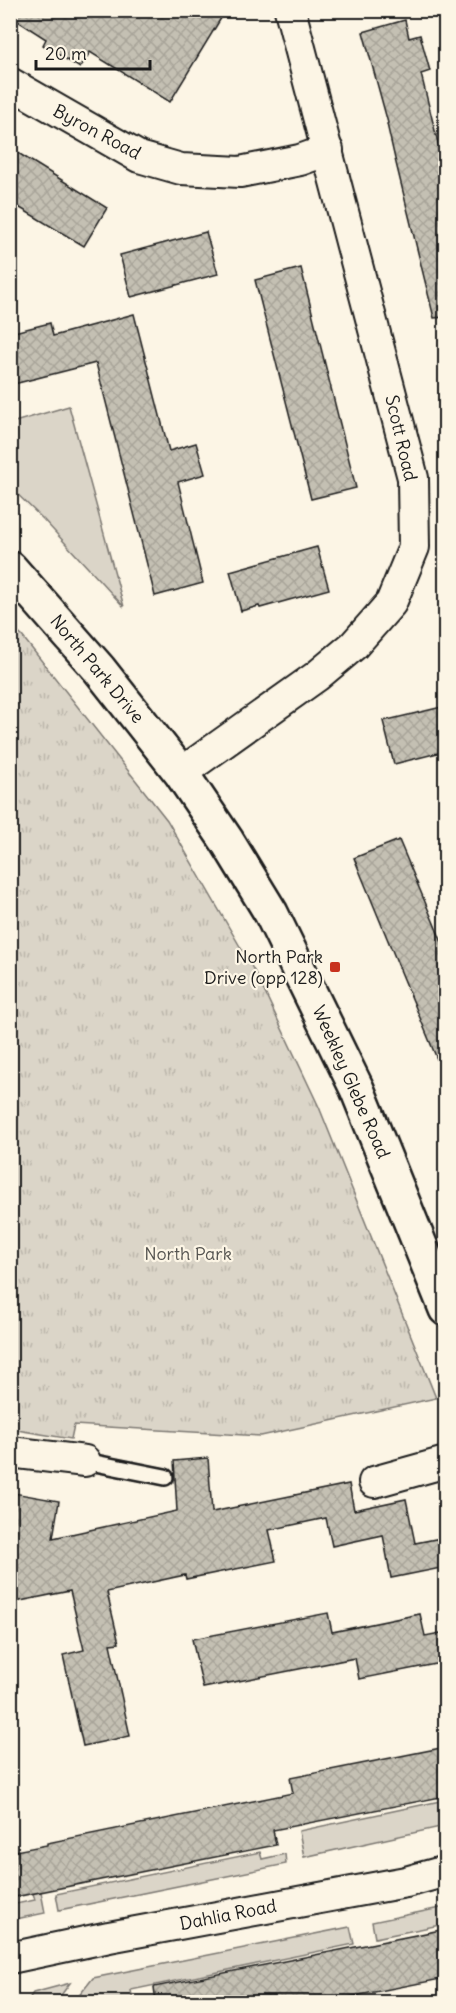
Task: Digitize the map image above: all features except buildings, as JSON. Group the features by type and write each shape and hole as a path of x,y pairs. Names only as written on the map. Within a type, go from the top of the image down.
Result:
{"street":[{"name":"Scott Road","path":"181,773 317,676 354,645 391,603 414,547 413,478 290,10"},
{"name":"Byron Road","path":"10,83 139,157 180,169 240,172 300,160 328,150"},
{"name":"North Park Drive","path":"10,568 99,669 181,773"},
{"name":"Weekley Glebe Road","path":"181,773 227,841 271,913 357,1089 446,1309"},
{"path":"10,1452 85,1461"},
{"path":"374,1482 446,1462"},
{"name":"Dahlia Road","path":"10,1958 406,1882 446,1871"}],"lane":[{"path":"85,1461 165,1477"}],"green space":[{"path":"69,406 124,607 43,519 11,488 11,423"},
{"name":"North Park","path":"10,626 22,636 167,820 257,976 319,1107 436,1398 261,1436 74,1425 71,1439 11,1429"},
{"path":"445,1800 445,1826 304,1857 299,1831"},
{"path":"260,1852 262,1859 285,1854 286,1864 59,1910 56,1894"},
{"path":"41,1892 45,1913 11,1920 11,1905 35,1900 33,1893"},
{"path":"445,1907 445,1924 375,1938 372,1922"},
{"path":"350,1927 354,1944 131,1990 133,2002 74,2002 93,1978"},
{"path":"70,1983 56,2002 27,2002 33,1993"}],"place":[{"name":"North Park Drive (opp 128)","path":"335,967"}]}
